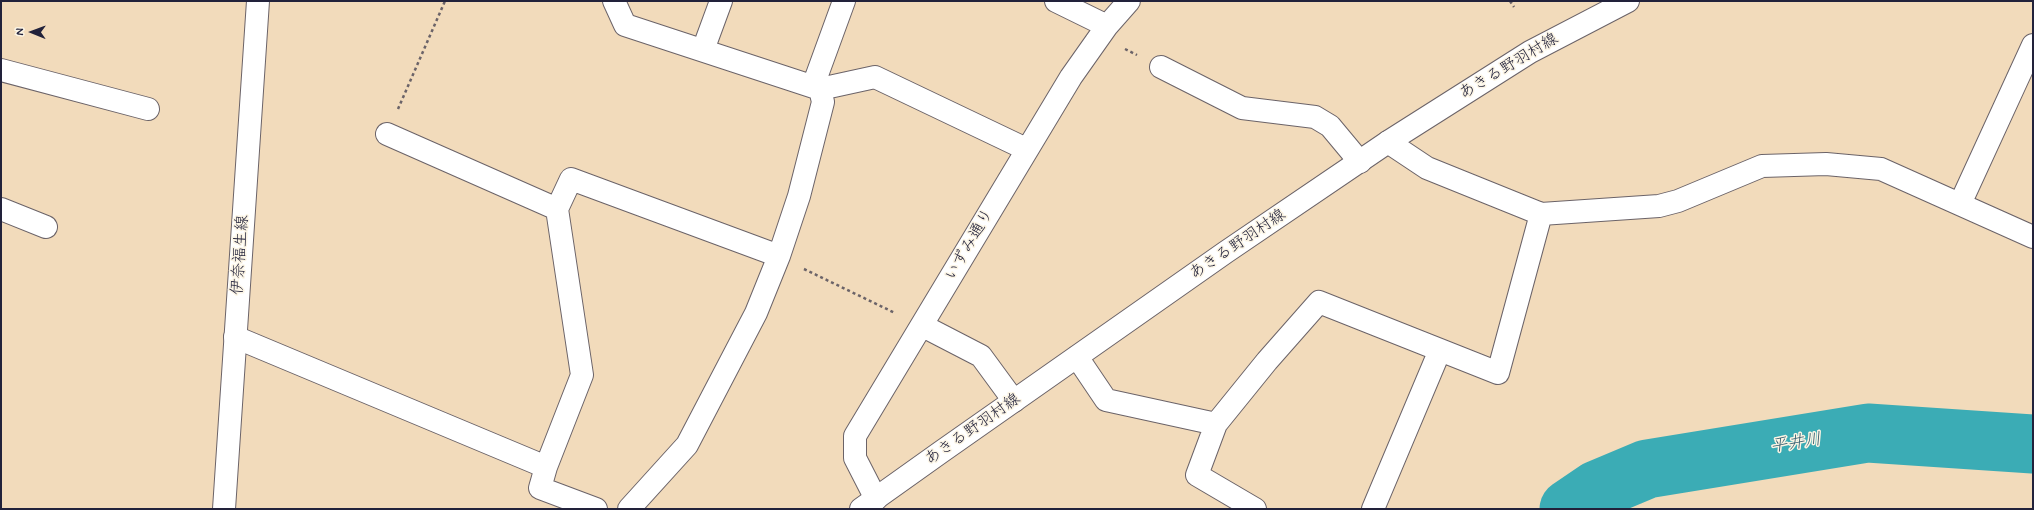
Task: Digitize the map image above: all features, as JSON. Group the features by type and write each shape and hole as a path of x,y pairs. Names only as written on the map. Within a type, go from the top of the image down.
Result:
{"main road":[{"name":"伊奈福生線","path":"224,509 258,1"},
{"path":"614,1 625,25 816,88 875,77 1026,149"},
{"path":"703,50 721,1"},
{"path":"629,509 687,445 756,314 779,256 799,196 823,102 816,88 844,1"},
{"path":"1056,1 1104,31"},
{"name":"いずみ通り","path":"869,504 855,458 856,436 923,326 1026,149 1071,77 1104,31 1129,1"},
{"name":"あきる野羽村線","path":"869,504 1077,357 1388,142 1530,52 1628,1"},
{"path":"1960,204 2033,45"},
{"path":"1161,67 1242,108 1315,117 1330,126 1360,162"},
{"path":"2,74 148,109"},
{"path":"387,134 558,209"},
{"path":"1388,142 1427,168 1541,214 1659,206 1678,201 1762,166 1826,164 1881,169 2033,237"},
{"path":"596,509 540,488 546,467 582,375 558,209 570,179 779,256"},
{"path":"1,209 46,227"},
{"path":"1255,509 1197,475 1216,424 1267,361 1319,302 1498,372 1541,214"},
{"path":"923,326 981,356 1014,401"},
{"path":"235,337 546,467"},
{"path":"1373,509 1440,350"},
{"path":"1077,357 1106,400 1216,424"}],"path":[{"path":"387,134 445,1"},
{"path":"1510,1 1514,7"},
{"path":"1104,31 1161,67"},
{"path":"779,256 923,326"}],"waterway":[{"name":"平井川","path":"1569,509 1597,490 1647,469 1868,433 2033,444"}]}
